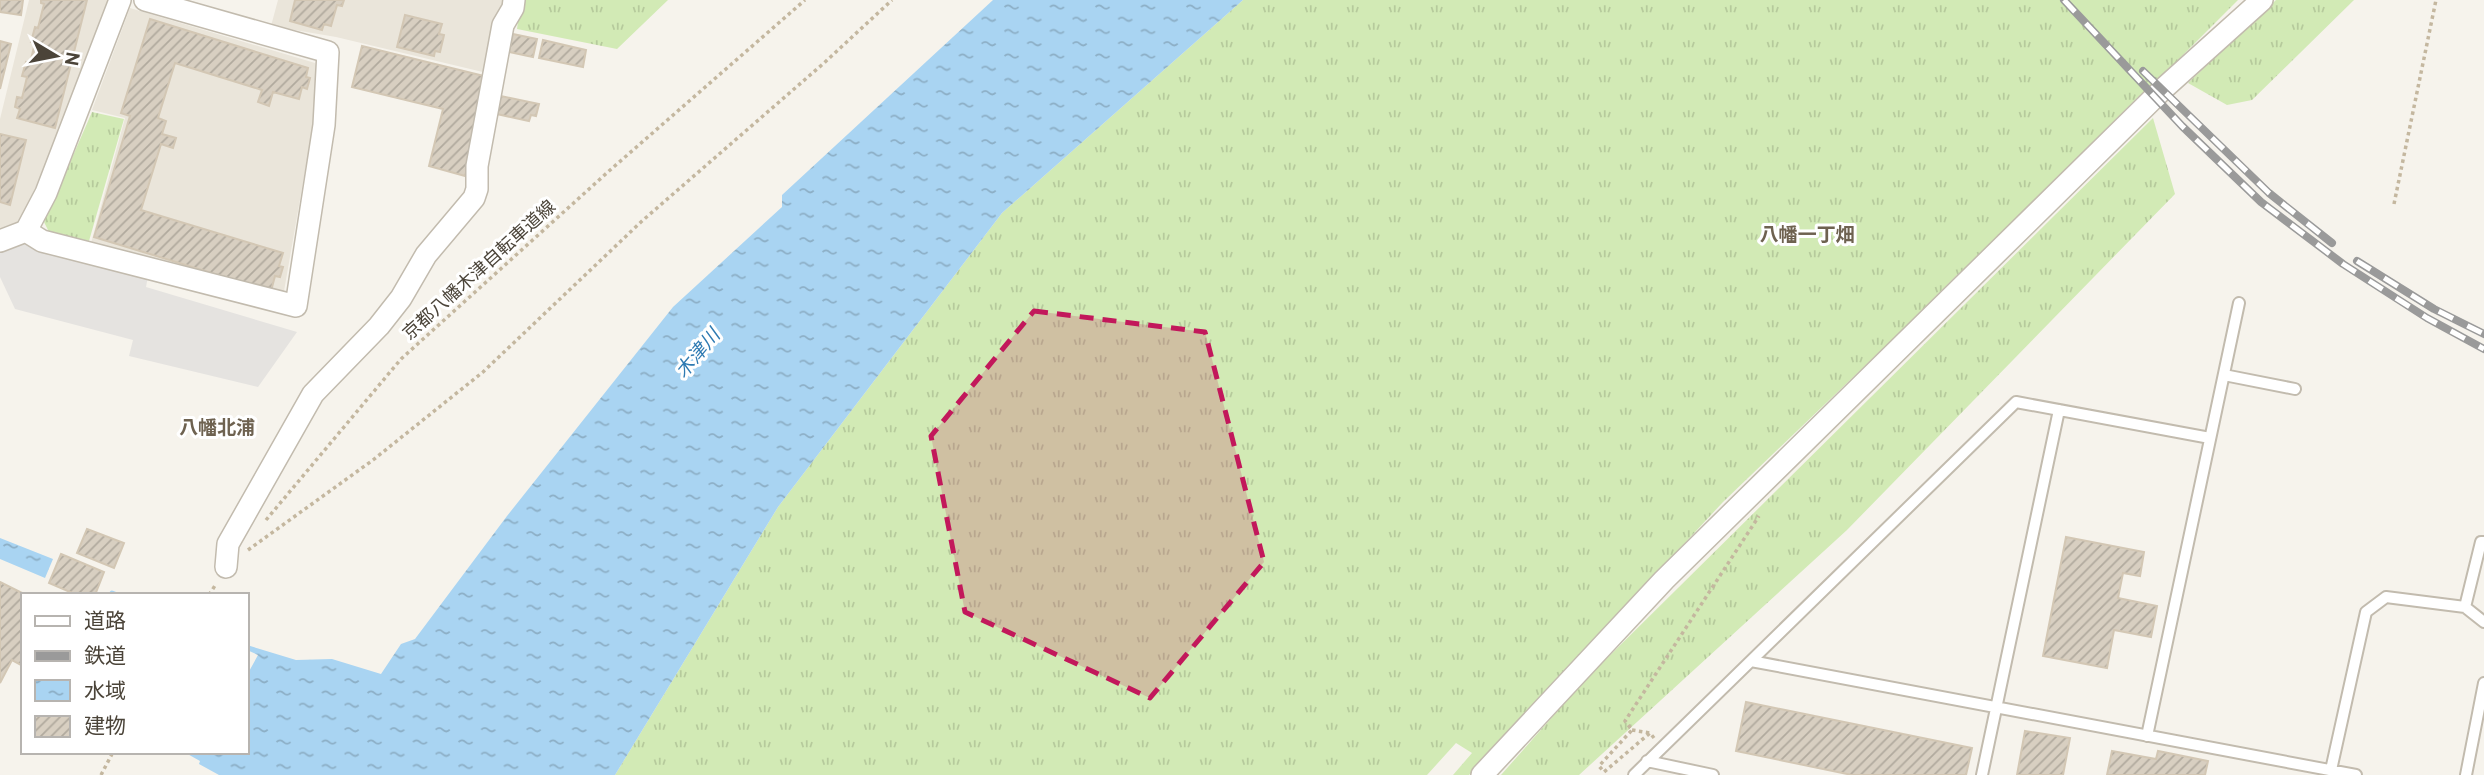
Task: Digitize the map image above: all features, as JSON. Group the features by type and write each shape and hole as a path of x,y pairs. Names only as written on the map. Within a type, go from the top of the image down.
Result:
{"street":[{"path":"0,241 26,231 46,193 120,0"},
{"path":"26,231 42,241 296,306 324,125 328,52 145,0"},
{"path":"226,567 228,544 313,394 379,326 401,298 426,255 474,198 477,189 477,166 503,25 513,8 514,0"},
{"path":"1482,775 1664,580 2164,89 2262,0"}],"lane":[{"path":"2147,736 2239,303"},
{"path":"2224,375 2295,390"},
{"path":"1634,775 2016,402 2210,438"},
{"path":"1982,775 2059,410"},
{"path":"2465,607 2481,542 2484,542"},
{"path":"2332,770 2366,612 2386,597 2465,607 2484,622"},
{"path":"1751,661 2354,775"},
{"path":"2466,775 2484,682"},
{"path":"1647,761 1713,775"}],"path":[{"name":"京都八幡木津自転車道線","path":"261,526 401,359 619,162 805,0"},
{"path":"210,593 226,567 284,522 373,460 483,372 642,221 824,63 892,0"},
{"path":"2394,204 2435,0"},
{"path":"1663,747 1650,733 1632,730 1625,722 1763,511"},
{"path":"1632,730 1600,766 1604,772 1650,733"},
{"path":"101,775 112,754"}],"highlighted area":[{"path":"1034,311 1205,332 1264,562 1150,698 965,612 931,436"}],"shaded area":[{"path":"29,0 111,0 63,131 16,227 0,232 0,119"},
{"path":"278,0 505,0 487,73 336,37 271,26"},
{"path":"130,8 315,63 321,79 283,297 91,243 125,118 92,110"},
{"path":"21,243 148,276 146,287 297,332 258,387 129,356 133,340 15,309 0,277 0,248"}],"green space":[{"path":"521,0 668,0 617,49 517,29"},
{"path":"1243,0 2238,0 1990,246 1723,502 1469,775 1453,775 1472,753 1456,743 1427,775 615,775 778,507 1002,213"},
{"path":"2276,0 2354,0 2252,100 2227,105 2188,83"},
{"path":"92,112 124,119 89,241 49,232 44,222"},
{"path":"2153,118 2175,194 1847,530 1579,775 1501,775 1583,682"}],"water":[{"name":"木津川","path":"993,0 1243,0 1002,213 778,507 615,775 219,775 188,754 248,754 248,673 258,655 248,650 248,645 296,660 332,659 381,674 401,644 415,639 507,516 673,307 782,207 782,195"},
{"path":"0,538 53,559 45,578 0,559"}],"building":[{"path":"0,0 23,0 21,15 0,12"},
{"path":"41,0 87,0 55,128 17,118 20,109 15,107 17,97 22,98 27,77 22,76 26,62 30,63 35,43 31,42 44,4"},
{"path":"295,0 344,0 342,6 337,5 331,26 324,24 322,30 290,21"},
{"path":"405,15 442,24 439,34 444,35 440,52 435,51 434,56 397,47"},
{"path":"150,19 308,68 306,77 310,78 307,89 302,87 299,99 273,92 269,106 258,102 262,90 175,63 158,118 166,121 162,134 176,138 173,148 161,144 141,210 283,253 279,266 283,267 280,277 275,276 271,291 94,237 130,116 121,113"},
{"path":"513,34 537,39 533,57 509,52"},
{"path":"543,40 586,50 583,67 539,58"},
{"path":"0,41 11,44 0,89"},
{"path":"362,46 484,76 477,107 483,108 465,176 429,166 443,109 352,87"},
{"path":"496,95 539,104 536,116 531,115 529,121 492,113"},
{"path":"0,134 26,140 10,205 0,202"},
{"path":"87,529 124,543 114,568 77,553"},
{"path":"2066,537 2144,552 2140,576 2123,573 2118,598 2157,606 2151,637 2114,630 2107,668 2043,656"},
{"path":"61,554 104,572 96,593 72,593 49,583"},
{"path":"0,582 22,593 21,665 12,660 0,683"},
{"path":"1746,702 1972,748 1966,775 1852,775 1736,751"},
{"path":"2025,731 2070,738 2063,775 2017,775"},
{"path":"2112,751 2156,759 2158,751 2208,761 2205,775 2107,775"}],"railway":[{"path":"2064,0 2182,126 2261,202 2343,264 2427,318 2484,349"},
{"path":"2143,71 2269,193 2332,243"},
{"path":"2357,261 2434,309 2484,334"}],"district":[{"name":"八幡一丁畑","path":"1807,234"},
{"name":"八幡北浦","path":"217,427"}]}
